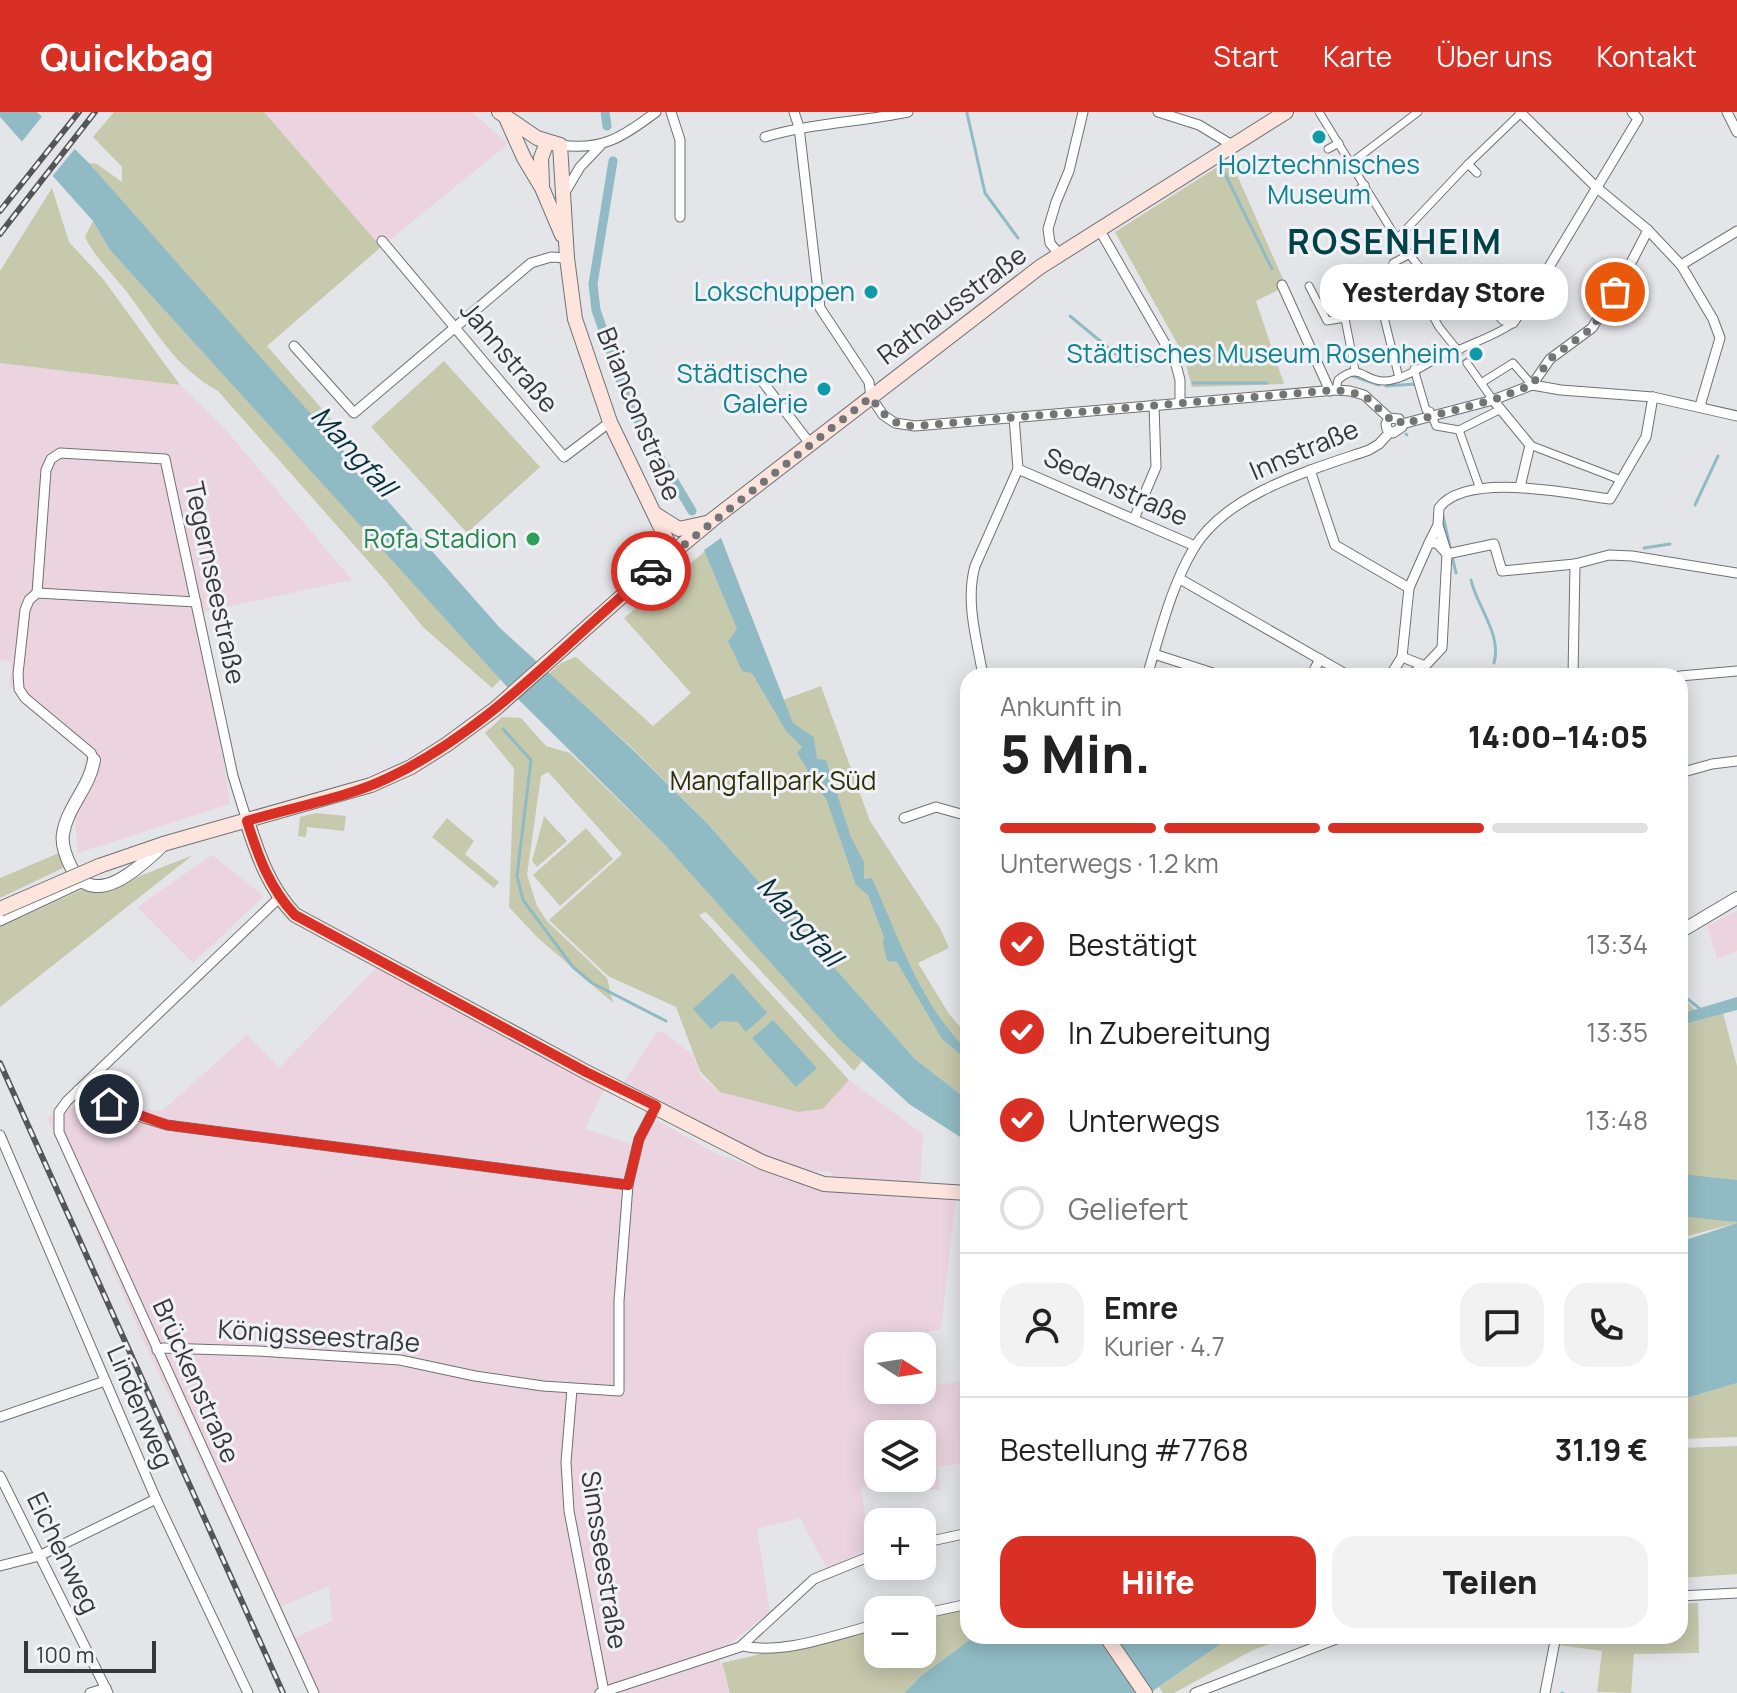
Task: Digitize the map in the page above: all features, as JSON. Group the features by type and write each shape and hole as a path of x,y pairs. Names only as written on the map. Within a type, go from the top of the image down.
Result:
{"main road":[{"name":"Rathausstraße","path":"0,909 99,866 163,844 384,780 446,745 495,709 712,520 1059,254 1286,112"},
{"path":"503,114 553,143"},
{"name":"Brianconstraße","path":"503,114 542,188 565,242"},
{"name":"Brianconstraße","path":"542,188 540,165 553,143"},
{"name":"Brianconstraße","path":"553,143 564,194 565,242 575,319 610,422 673,553"},
{"path":"652,512 679,529 696,527 712,520"},
{"path":"247,821 279,898 295,915 586,1072 762,1162 824,1184 960,1192"},
{"path":"1111,1644 1145,1693"}],"street":[{"path":"564,194 580,167 600,146 656,112"},
{"path":"671,112 680,140 680,217"},
{"path":"794,112 799,127 818,301 823,316 869,382 871,397 883,415 895,423 908,426 1333,390 1364,395 1389,418 1397,417 1402,424"},
{"path":"765,137 799,127 908,112"},
{"path":"1059,254 1050,243 1048,229 1069,171 1083,112"},
{"path":"1158,112 1199,125 1232,145"},
{"path":"1319,112 1397,239 1421,269"},
{"path":"1351,163 1418,112"},
{"path":"1397,239 1521,112 1596,187 1648,230 1681,265 1713,319 1720,338 1700,406"},
{"path":"1411,284 1458,350 1513,323 1638,119 1632,112"},
{"path":"1727,112 1737,132"},
{"path":"553,143 600,146"},
{"path":"1328,149 1339,143"},
{"path":"1468,164 1477,173"},
{"path":"1351,195 1365,185"},
{"path":"1099,229 1175,361 1180,380 1180,402"},
{"path":"1532,385 1550,359 1592,328 1619,286 1648,230"},
{"path":"1681,265 1737,231"},
{"name":"Jahnstraße","path":"382,241 564,457 610,422"},
{"path":"1393,263 1410,254"},
{"path":"294,346 354,413 531,263 551,257 567,258"},
{"path":"1421,269 1454,270 1503,321 1513,323"},
{"path":"1381,305 1411,284 1421,269"},
{"path":"1355,370 1339,288 1343,282 1369,281 1381,305 1399,378"},
{"path":"1282,285 1333,390"},
{"path":"1309,286 1327,321 1345,318"},
{"path":"1355,370 1383,382 1399,378 1455,347"},
{"path":"1467,363 1530,445 1621,480"},
{"path":"1481,383 1513,363 1532,385"},
{"path":"1414,369 1426,410 1430,411 1436,426 1459,430 1501,409"},
{"path":"1333,390 1338,380 1355,370"},
{"path":"756,373 811,445"},
{"path":"1389,418 1386,424 1390,432 1398,431 1402,424 1493,400 1532,385 1653,397 1737,416"},
{"path":"1395,668 1402,657 1409,588 1438,525 1439,508 1448,500 1480,489 1520,487 1610,499 1646,437 1653,397"},
{"path":"1134,519 1156,467 1154,405"},
{"path":"982,668 973,613 972,581 975,566 1018,469 1014,417"},
{"path":"1459,430 1480,489"},
{"name":"Innstraße","path":"1150,668 1180,579 1195,546 1208,530 1266,487 1374,447 1390,432"},
{"path":"1520,487 1530,445"},
{"name":"Tegernseestraße","path":"37,593 46,470 51,459 60,453 165,459 233,776 247,821"},
{"name":"Sedanstraße","path":"1018,469 1195,546"},
{"path":"1310,470 1335,545 1409,588"},
{"path":"1422,668 1442,648 1444,641 1452,553 1438,525"},
{"path":"1429,543 1437,543 1452,553 1494,544 1502,571 1575,564 1609,555 1737,573"},
{"path":"1573,668 1575,564"},
{"path":"1180,579 1335,668"},
{"path":"163,844 135,871 119,880 93,887 81,883 70,867 62,838 66,819 91,772 94,760 91,753 25,698 19,689 25,610 29,600 37,593 196,602"},
{"path":"1154,654 1197,668"},
{"path":"1402,657 1425,666"},
{"path":"1315,668 1320,659"},
{"path":"1688,675 1737,671"},
{"path":"1688,771 1737,761"},
{"path":"904,818 936,807 960,814"},
{"path":"0,921 81,883"},
{"name":"Brückenstraße","path":"279,898 78,1090 59,1112 59,1132 314,1693"},
{"path":"1688,927 1737,898"},
{"path":"78,1090 167,1125 628,1185"},
{"path":"572,1389 619,1391 619,1301 628,1185 639,1139 656,1106"},
{"name":"Lindenweg","path":"0,1135 156,1499 248,1693"},
{"name":"Königsseestraße","path":"157,1350 258,1351 400,1360 475,1376 572,1389"},
{"path":"0,1417 105,1381"},
{"name":"Simsseestraße","path":"572,1389 566,1462 569,1511 602,1692"},
{"name":"Eichenweg","path":"0,1476 107,1690"},
{"path":"0,1566 39,1556 156,1499"},
{"path":"936,1540 960,1535"},
{"path":"602,1692 743,1646 814,1579 864,1559"},
{"path":"1688,1596 1737,1593"},
{"path":"936,1611 960,1606"},
{"path":"743,1646 778,1648 864,1627"},
{"path":"1195,1693 1323,1644"},
{"path":"1545,1693 1554,1644"},
{"path":"90,1693 107,1690"}],"shaded area":[{"path":"264,112 472,112 508,144 381,247"},
{"path":"0,363 180,385 227,431 352,580 202,612 230,804 78,853 75,819 86,754 9,685 12,662 0,660"},
{"path":"212,855 263,897 193,963 137,907"},
{"path":"1737,911 1737,951 1717,959 1707,926"},
{"path":"377,967 604,1090 585,1129 636,1146 651,1117 713,1152 790,1181 830,1189 833,1172 793,1170 624,1082 656,1033 663,1032 693,1055 700,1075 720,1092 823,1109 849,1080 923,1134 920,1185 956,1196 941,1329 927,1332 864,1332 864,1404 936,1404 936,1385 960,1381 960,1463 938,1467 940,1490 936,1490 936,1420 864,1420 864,1486 861,1486 864,1550 827,1569 800,1518 757,1529 770,1612 718,1653 730,1693 308,1693 285,1642 332,1621 329,1586 271,1611 146,1347 47,1117 86,1102 162,1111 247,1035 279,1068"}],"green space":[{"path":"114,112 264,112 381,247 267,346 344,434 339,448 89,163 97,164 122,182 122,167 93,137"},
{"path":"1230,159 1286,286 1256,301 1284,384 1192,387 1183,354 1115,232"},
{"path":"52,188 69,242 104,280 180,385 0,363 0,271"},
{"path":"93,221 109,249 501,679 492,688 423,627 218,391 177,359 89,245 85,237"},
{"path":"444,361 540,467 467,533 371,427"},
{"name":"Mangfallpark Süd","path":"721,538 783,700 821,686 870,821 940,928 949,948 918,963 960,1027 960,1094 915,1059 707,823 632,748 548,674 561,663 576,657 653,726 691,693 624,618"},
{"path":"502,717 521,718 546,746 570,753 666,846 862,1061 854,1071 706,912 699,915 849,1080 823,1109 798,1112 720,1092 700,1071 676,1007 608,976 549,920 622,854 548,772 541,776 527,875 537,906 547,921 607,978 613,1003 537,937 509,907 514,768 485,733"},
{"path":"316,813 346,816 344,831 307,827 306,837 298,836 300,817"},
{"path":"544,816 567,841 537,867 532,861"},
{"path":"447,818 474,841 465,854 499,882 494,888 432,837"},
{"path":"586,828 613,859 560,906 533,875"},
{"path":"59,853 65,867 0,898 0,878"},
{"path":"193,855 0,1007 0,927 103,880 125,882"},
{"path":"1688,1003 1698,1020 1723,1013 1737,1066 1737,1223 1688,1236"},
{"path":"1737,1383 1737,1437 1688,1439 1688,1398"},
{"path":"1737,1446 1737,1574 1688,1577 1688,1448"},
{"path":"1698,1603 1699,1653 1634,1654 1631,1693 1597,1692 1602,1651 1558,1645 1688,1644 1688,1604"},
{"path":"960,1609 960,1644 964,1644 936,1665 936,1614"},
{"path":"864,1630 864,1668 932,1668 904,1693 730,1693 722,1663"},
{"path":"1221,1644 1270,1644 1174,1693 1163,1693 1159,1687"}],"water":[{"path":"0,112 37,112 89,163 500,628 632,749 707,823 915,1059 960,1094 960,1137 909,1104 839,1039 666,846 519,700 109,249 93,221 0,117"},
{"path":"721,538 793,723 814,737 817,759 826,760 851,837 864,862 864,879 872,878 924,992 960,1043 960,1054 942,1039 897,962 887,961 884,937 868,895 856,885 827,801 797,753 802,747 786,731 752,673 742,671 728,641 737,629 704,550"},
{"path":"732,973 767,1013 746,1032 738,1022 721,1021 711,1029 693,1009"},
{"path":"1737,997 1737,1010 1688,1023 1688,1012"},
{"path":"773,1020 817,1068 796,1087 752,1038"},
{"path":"1688,1175 1737,1180 1737,1222 1688,1217"},
{"path":"1737,1223 1737,1383 1688,1398 1688,1239"},
{"path":"964,1644 1220,1644 1150,1693 904,1693 921,1676 936,1668"}],"pier":[{"path":"44,114 77,146 50,179 20,144"}],"waterway":[{"path":"605,112 607,126"},
{"path":"967,113 985,193 1018,238"},
{"path":"613,161 593,284 596,310 629,405 692,511"},
{"path":"1224,172 1272,269"},
{"path":"1070,316 1128,364 1138,365"},
{"path":"1350,375 1379,385"},
{"path":"1193,383 1267,383"},
{"path":"1386,386 1416,384"},
{"path":"1695,505 1718,456"},
{"path":"1443,516 1456,573"},
{"path":"1644,548 1670,544"},
{"path":"1471,580 1492,631 1496,652 1494,663"},
{"path":"503,729 531,760 517,876 523,900 573,967 592,983 666,1021"},
{"path":"1688,999 1699,1008"}],"tunnel":[{"path":"1458,350 1467,363"}],"railway":[{"path":"0,211 79,112"},
{"path":"0,234 95,112"},
{"path":"0,1063 283,1693"}],"way so far":[{"path":"651,571 871,397 890,420 915,426 1244,397 1350,391 1364,395 1389,418 1397,417 1402,424 1493,400 1532,385 1550,359 1592,328 1615,292"}],"place":[{"name":"Holztechnisches Museum","path":"1319,137"},
{"name":"Lokschuppen","path":"871,292"},
{"name":"Yesterday Store","path":"1615,292"},
{"name":"Städtisches Museum Rosenheim","path":"1476,354"},
{"name":"Städtische Galerie","path":"824,389"},
{"name":"Rofa Stadion","path":"533,539"}],"district":[{"name":"ROSENHEIM","path":"1395,242"}],"route":[{"path":"109,1104 167,1125 628,1185 639,1139 656,1106 586,1072 295,915 279,898 247,821 371,785 411,767 495,709 651,571"}],"water label":[{"name":"Mangfall","path":"354,451"},
{"name":"Mangfall","path":"800,921"}]}
